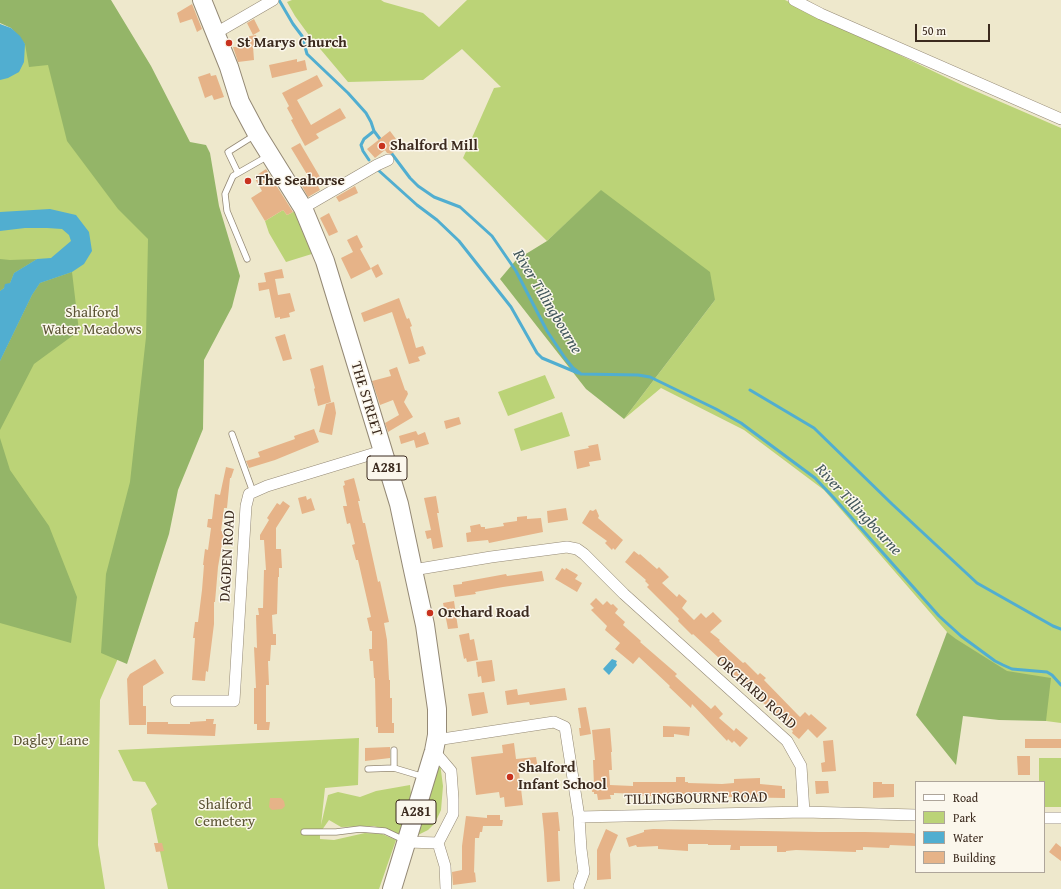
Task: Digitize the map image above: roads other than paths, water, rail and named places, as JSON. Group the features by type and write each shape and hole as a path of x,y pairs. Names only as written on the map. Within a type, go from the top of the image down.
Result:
{"main road":[{"name":"THE STREET","path":"202,0 216,33 240,102 257,134 303,208 325,261 401,513 425,625 437,709 435,745 392,889"}],"street":[{"path":"794,0 821,14 1061,119"},
{"path":"216,33 271,2"},
{"path":"303,208 376,165 388,160"},
{"path":"253,492 267,486 382,451"},
{"name":"DAGDEN ROAD","path":"176,701 234,701 246,506 249,494 253,492"},
{"name":"ORCHARD ROAD","path":"413,570 491,557 567,547 577,549 584,554 624,594 787,741 801,766 804,812"},
{"path":"446,889 445,866 438,843 453,814 451,771 435,745 554,722 565,727 579,817 584,872 579,886"},
{"name":"TILLINGBOURNE ROAD","path":"579,817 804,812 915,815"},
{"path":"1045,818 1061,818"},
{"path":"407,842 438,843"}],"lane":[{"path":"238,173 228,152 257,134"},
{"path":"247,259 227,211 225,194 232,176 270,155"},
{"path":"232,434 253,492"},
{"path":"394,750 394,768"},
{"path":"368,769 394,768 426,778"},
{"path":"304,832 336,832 360,829 385,831 407,842"}],"water":[{"path":"0,24 11,28 20,36 25,44 24,62 19,72 8,78 0,80"},
{"path":"50,209 76,215 89,232 92,251 84,264 72,272 40,283 32,295 0,361 0,291 4,288 5,284 10,283 14,273 37,259 51,258 71,241 69,235 62,229 25,228 0,231 0,212"},
{"path":"612,659 617,661 617,665 609,675 603,669"}],"waterway":[{"name":"River Tillingbourne","path":"279,0 302,36 307,54 348,93 366,113 374,131 380,139"},
{"path":"369,160 361,145 364,139 374,131"},
{"name":"River Tillingbourne","path":"392,154 418,186 434,197 460,207 492,236 516,271 547,331 573,368 581,374 638,375 650,377 716,409 741,423 815,478 939,616 961,636 995,661 1003,665 1012,669 1047,672 1052,675 1061,685"},
{"path":"377,169 417,205 437,220 459,241 511,307 537,353 542,358 578,373"},
{"path":"750,390 814,428 892,504 977,583 1053,626 1061,629"}],"place":[{"name":"St Marys Church","path":"229,43"},
{"name":"Shalford Mill","path":"382,146"},
{"name":"The Seahorse","path":"248,181"},
{"name":"Orchard Road","path":"430,613"},
{"name":"Shalford Infant School","path":"510,777"}],"park label":[{"name":"Shalford Water Meadows","path":"92,322"},
{"name":"Dagley Lane","path":"51,741"},
{"name":"Shalford Cemetery","path":"225,814"}]}
